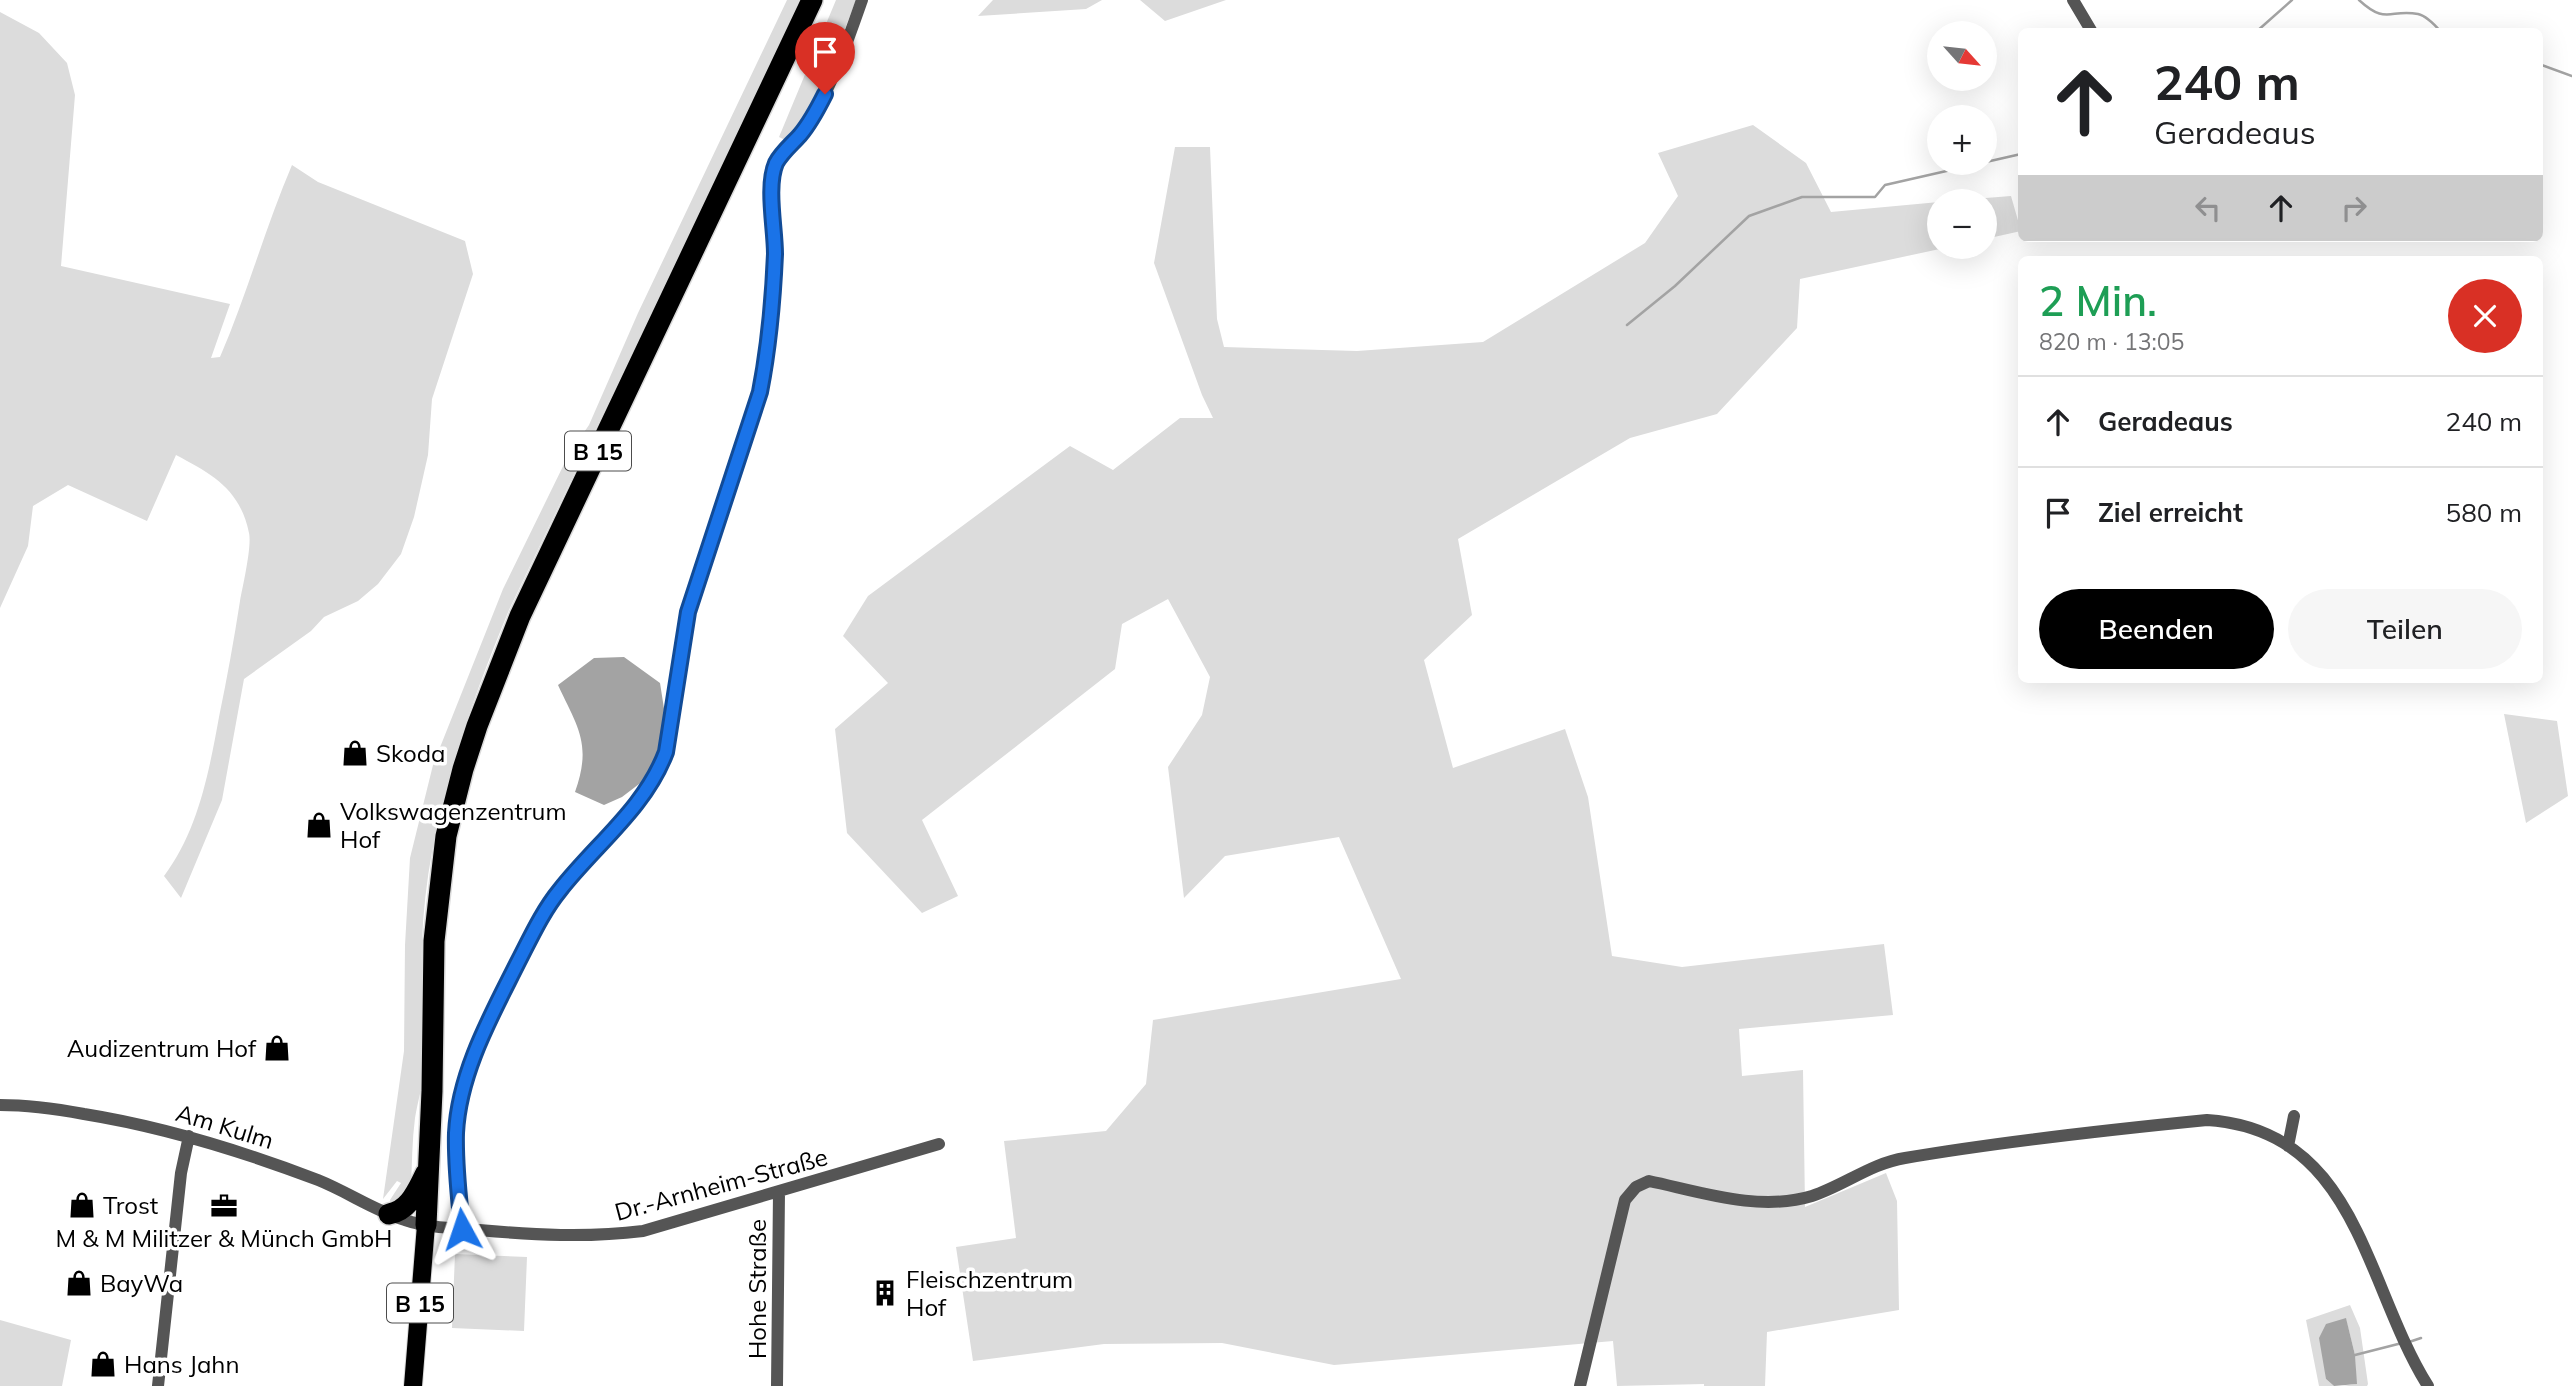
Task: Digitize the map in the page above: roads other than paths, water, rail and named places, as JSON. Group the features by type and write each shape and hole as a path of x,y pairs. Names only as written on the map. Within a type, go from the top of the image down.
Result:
{"highway":[{"name":"B 15","path":"426,1225 437,907 446,836 473,737 520,616 812,0"},
{"path":"389,1214 400,1211 409,1203 430,1165"}],"main road":[{"name":"B 15","path":"413,1386 426,1225"}],"street":[{"path":"462,1229 456,1132 470,1068 532,934 558,892 646,793 659,772 666,752 688,612 760,392 767,357 772,325 775,250 772,177 776,163 811,120 825,94 862,0"},
{"path":"2073,0 2090,28"},
{"name":"Am Kulm","path":"0,1105 70,1111 136,1122 189,1136 276,1164 347,1192 389,1214 426,1225"},
{"path":"2288,1146 2294,1115"},
{"path":"1580,1386 1625,1200 1636,1187 1649,1181 1741,1201 1794,1200 1814,1195 1900,1158 2207,1120 2225,1121 2251,1128 2288,1146 2319,1171 2354,1221 2405,1345 2428,1386"},
{"path":"158,1386 181,1173 189,1136"},
{"name":"Dr.-Arnheim-Straße","path":"426,1225 557,1237 601,1236 642,1231 939,1144"},
{"name":"Hohe Straße","path":"778,1386 779,1192"}],"waterway":[{"path":"2260,28 2292,0"},
{"path":"2359,0 2368,8 2382,14 2421,15 2437,28"},
{"path":"2543,65 2572,76"},
{"path":"1627,325 1675,286 1749,216 1802,197 1875,197 1885,185 2018,155"},
{"path":"2409,1342 2421,1338"},
{"path":"2355,1355 2402,1343"}],"place":[{"name":"Skoda","path":"355,753"},
{"name":"Volkswagenzentrum Hof","path":"319,825"},
{"name":"Audizentrum Hof","path":"277,1048"},
{"name":"Trost","path":"82,1205"},
{"name":"M & M Militzer & Münch GmbH","path":"224,1206"},
{"name":"BayWa","path":"79,1283"},
{"name":"Fleischzentrum Hof","path":"885,1293"},
{"name":"Hans Jahn","path":"103,1364"}]}
